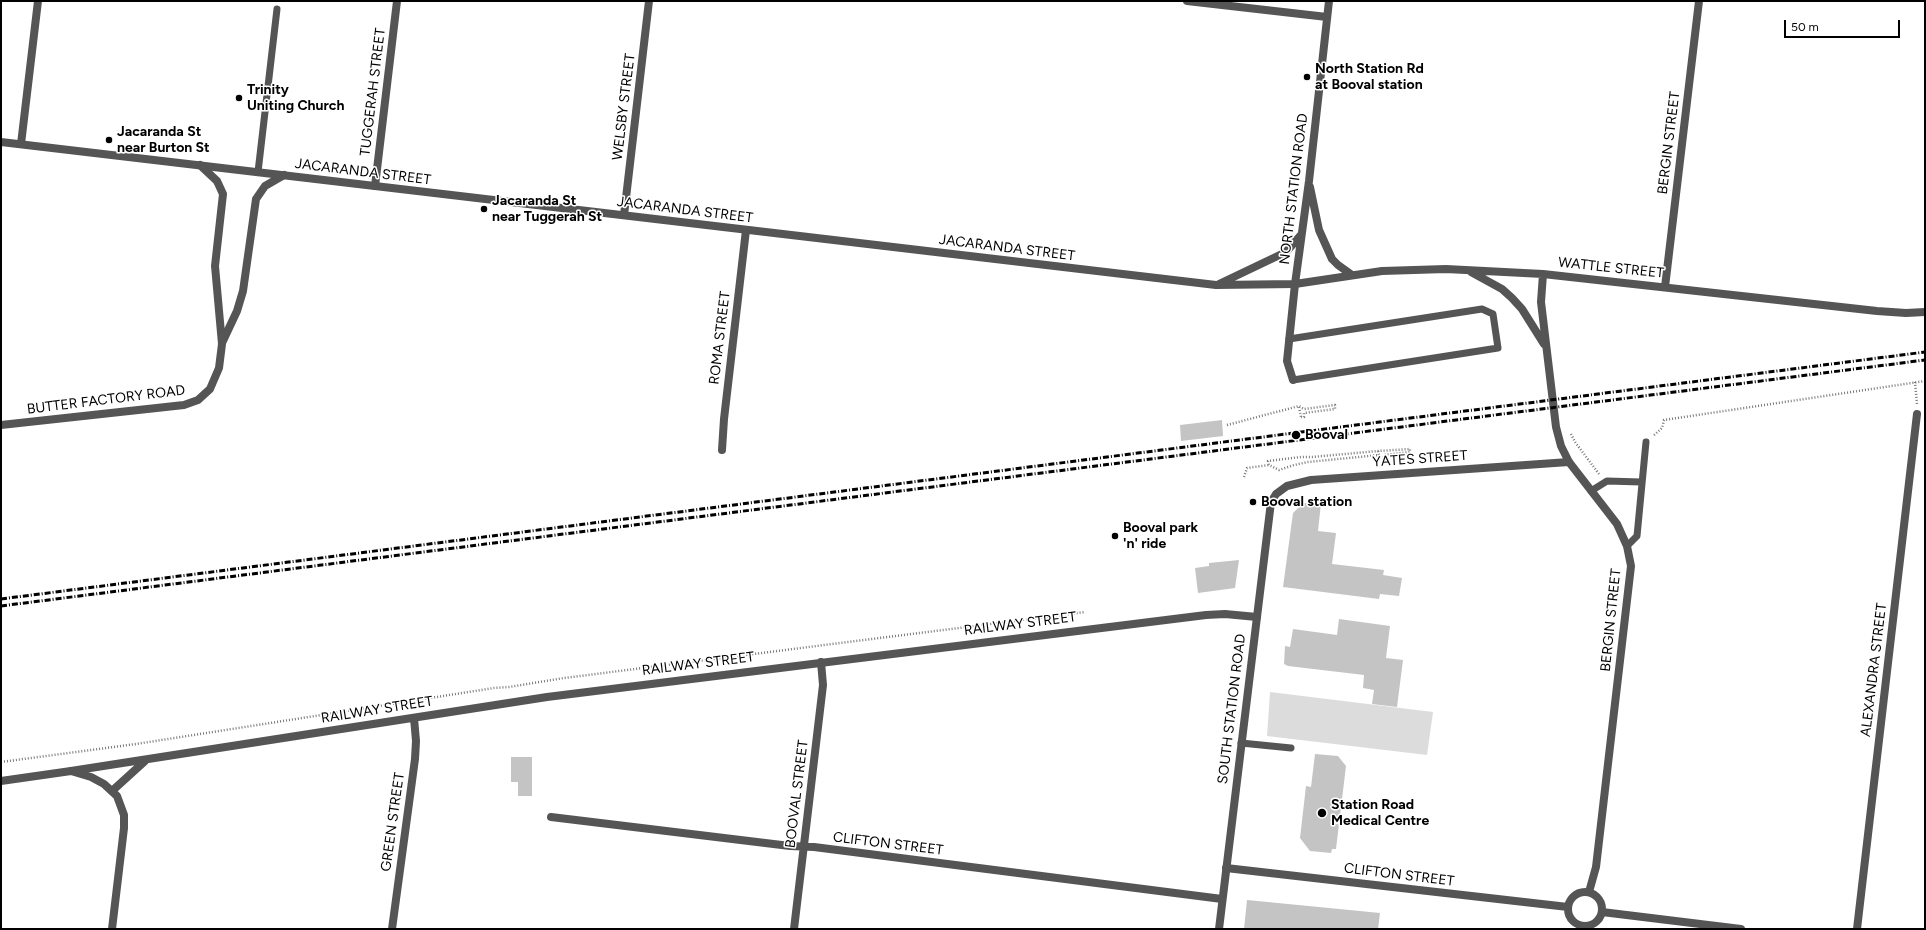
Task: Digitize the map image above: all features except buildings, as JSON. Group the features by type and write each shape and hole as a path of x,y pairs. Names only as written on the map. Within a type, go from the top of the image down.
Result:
{"street":[{"path":"21,144 38,1"},
{"name":"TUGGERAH STREET","path":"375,186 397,1"},
{"name":"WELSBY STREET","path":"624,215 649,1"},
{"path":"1187,1 1327,17"},
{"name":"NORTH STATION ROAD","path":"1292,380 1287,361 1289,339 1309,181 1328,1"},
{"name":"BERGIN STREET","path":"1665,287 1699,1"},
{"name":"JACARANDA STREET","path":"1,142 1216,285 1295,284"},
{"name":"BUTTER FACTORY ROAD","path":"1,425 190,404 204,394 214,383 219,368 222,344 215,266 223,194 217,181 200,165"},
{"name":"BUTTER FACTORY ROAD","path":"222,344 238,310 243,291 256,199 265,186 284,175"},
{"path":"1309,181 1319,230 1332,260 1352,276"},
{"name":"ROMA STREET","path":"722,450 724,419 746,230"},
{"path":"1216,285 1286,252 1301,235"},
{"name":"WATTLE STREET","path":"1295,284 1382,271 1411,269 1465,270 1543,274 1877,311 1906,313 1925,312"},
{"path":"1465,270 1502,289 1512,298 1522,309 1545,346"},
{"name":"BERGIN STREET","path":"1543,274 1541,302 1545,346 1556,427 1561,446 1569,462 1617,524 1627,546 1631,566 1596,867 1589,892"},
{"name":"ALEXANDRA STREET","path":"1857,929 1917,414"},
{"name":"YATES STREET","path":"1276,494 1292,484 1311,480 1569,462"},
{"name":"SOUTH STATION ROAD","path":"1219,929 1269,507 1276,494"},
{"name":"RAILWAY STREET","path":"1,781 145,761 547,696 1206,615 1225,614 1256,617"},
{"name":"BOOVAL STREET","path":"794,929 823,685 821,662"},
{"name":"GREEN STREET","path":"392,929 415,758 416,741 414,718"},
{"path":"112,791 145,761"},
{"path":"71,771 91,776 112,791 117,796 124,815 124,828 112,929"},
{"name":"CLIFTON STREET","path":"551,817 1222,898"},
{"name":"CLIFTON STREET","path":"1226,868 1568,907"},
{"path":"1582,892 1589,892 1599,899 1602,905 1602,912 1594,923 1582,927 1573,920 1568,907 1575,895 1582,892"},
{"path":"1602,912 1741,929"}],"lane":[{"path":"258,172 277,9"},
{"path":"1289,339 1482,309 1493,314 1498,348 1292,380"},
{"path":"1627,546 1637,536 1646,442"},
{"path":"1591,491 1604,482 1641,482"},
{"path":"1241,742 1291,748"}],"path":[{"path":"1646,442 1662,428 1664,420 1925,381"},
{"path":"1915,382 1917,414"},
{"path":"1226,425 1299,406 1304,409 1335,405 1335,409 1304,413 1304,417 1301,418 1299,406"},
{"path":"1570,432 1575,442 1604,482"},
{"path":"1269,465 1268,461 1301,455 1410,449 1410,452 1384,455 1384,459"},
{"path":"1244,477 1246,468 1269,465 1280,470 1308,462 1378,455 1378,451"},
{"path":"1,762 136,744 494,688 595,674 1085,612"}],"shaded area":[{"path":"1270,692 1433,712 1427,755 1267,736"}],"railway":[{"path":"1,599 1925,352"},
{"path":"1,606 1925,360"}],"place":[{"name":"North Station Rd at Booval station","path":"1307,77"},
{"name":"Trinity Uniting Church","path":"239,98"},
{"name":"Jacaranda St near Burton St","path":"109,140"},
{"name":"Jacaranda St near Tuggerah St","path":"484,209"},
{"name":"Booval","path":"1296,435"},
{"name":"Booval station","path":"1253,502"},
{"name":"Booval park 'n' ride","path":"1115,536"},
{"name":"Station Road Medical Centre","path":"1322,813"}]}
